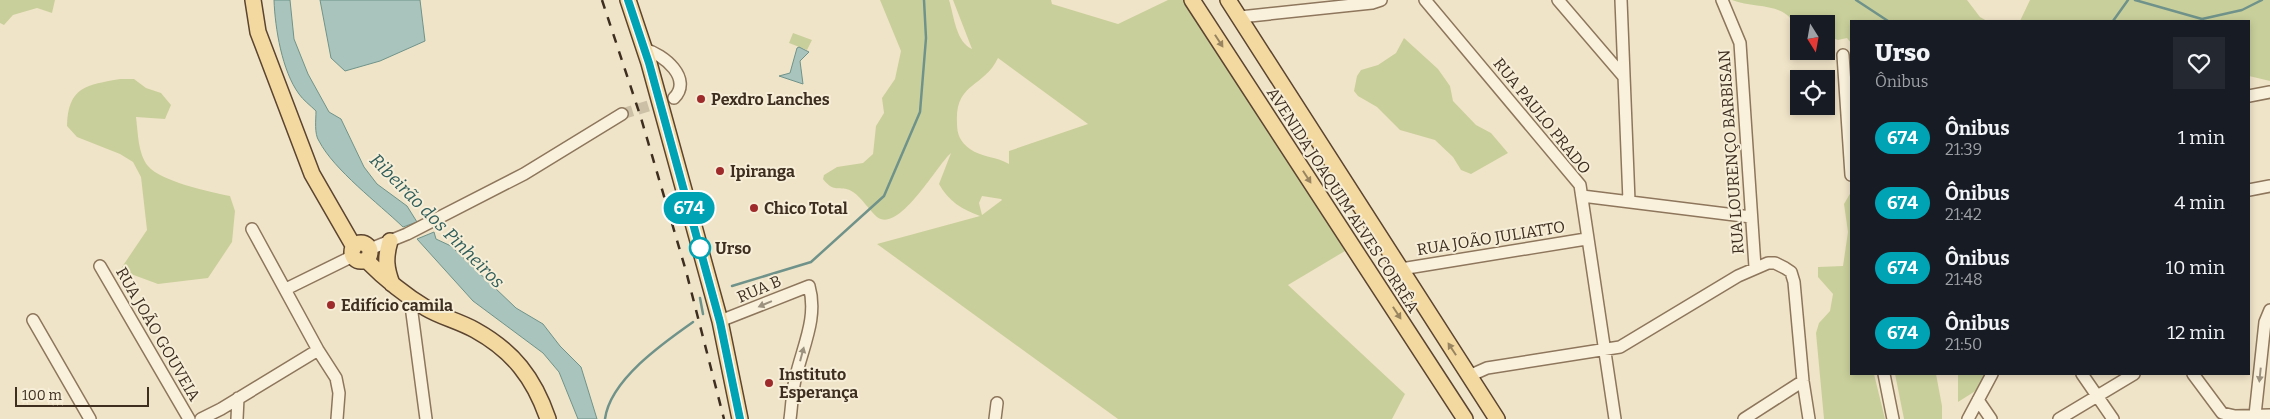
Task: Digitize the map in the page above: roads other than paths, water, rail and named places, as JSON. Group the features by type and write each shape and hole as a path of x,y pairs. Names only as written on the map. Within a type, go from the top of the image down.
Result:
{"main road":[{"path":"254,0 258,32 312,174 361,253 392,286 410,298 494,341 530,377 541,398 548,419"},
{"path":"628,0 644,49 720,322 740,419"},
{"name":"AVENIDA JOAQUIM ALVES CORRÊA","path":"1192,0 1465,419"},
{"name":"AVENIDA JOAQUIM ALVES CORRÊA","path":"1228,0 1497,419"},
{"path":"390,241 386,255 386,268 392,286"}],"street":[{"path":"1240,17 1372,3 1381,0"},
{"name":"RUA PAULO PRADO","path":"1425,0 1580,185 1586,239 1615,419"},
{"path":"1558,0 1624,78"},
{"path":"1621,0 1629,202"},
{"name":"RUA LOURENÇO BARBISAN","path":"1722,0 1740,43 1755,267 1775,263 1786,268 1793,277 1803,381 1809,419"},
{"path":"644,49 655,52 678,74 680,88 679,93 674,98"},
{"path":"1843,55 1850,160"},
{"path":"2250,96 2270,92"},
{"path":"286,289 361,253 407,234 524,174 622,114"},
{"path":"2250,190 2270,186"},
{"path":"1582,196 1751,217"},
{"path":"252,229 318,350 336,378 339,393 337,419"},
{"name":"RUA JOÃO JULIATTO","path":"1401,269 1586,239"},
{"name":"RUA JOÃO GOUVEIA","path":"100,266 189,419"},
{"path":"1469,376 1488,368 1620,347 1755,267"},
{"name":"RUA B","path":"720,322 809,286 813,301 812,315 795,379 790,419"},
{"path":"410,298 426,419"},
{"path":"2255,415 2265,322 2270,310"},
{"path":"33,320 90,419"},
{"path":"201,419 318,350"},
{"path":"1884,375 1893,419"},
{"path":"1968,419 1991,375"},
{"path":"2083,375 2114,419"},
{"path":"2059,419 2132,375"},
{"path":"2199,379 2222,413 2235,416 2270,415"},
{"path":"1744,419 1803,381"},
{"path":"237,419 238,398"},
{"path":"1978,400 1991,419"},
{"path":"995,419 997,403"}],"water":[{"path":"274,0 290,0 294,39 308,74 329,112 341,119 364,167 377,184 407,206 417,222 403,227 357,186 326,152 316,134 316,111 299,94 288,74 280,49"},
{"path":"320,0 420,0 425,41 380,61 345,71 331,58"},
{"path":"799,47 809,52 800,61 803,84 779,76 790,73 797,48"},
{"path":"434,232 436,239 451,246 516,308 543,324 560,346 581,367 597,419 578,419 559,372 543,353 473,301 417,239"}],"waterway":[{"path":"732,286 811,262 884,196 920,112 926,38 924,0"},
{"path":"1856,0 1886,20"},
{"path":"2114,20 2128,0"},
{"path":"2135,0 2202,19 2242,10 2262,0"},
{"path":"700,298 703,314"},
{"path":"605,419 609,404 627,377 653,352 693,322"}],"tunnel":[{"path":"622,114 674,98"}],"railway":[{"path":"602,0 641,118 686,271 724,419"}],"place":[{"name":"Pexdro Lanches","path":"701,99"},
{"name":"Ipiranga","path":"720,171"},
{"name":"Chico Total","path":"754,208"},
{"name":"Urso","path":"700,248"},
{"name":"Edifício camila","path":"331,305"},
{"name":"Instituto Esperança","path":"769,383"}],"water label":[{"name":"Ribeirão dos Pinheiros","path":"437,221"}]}
